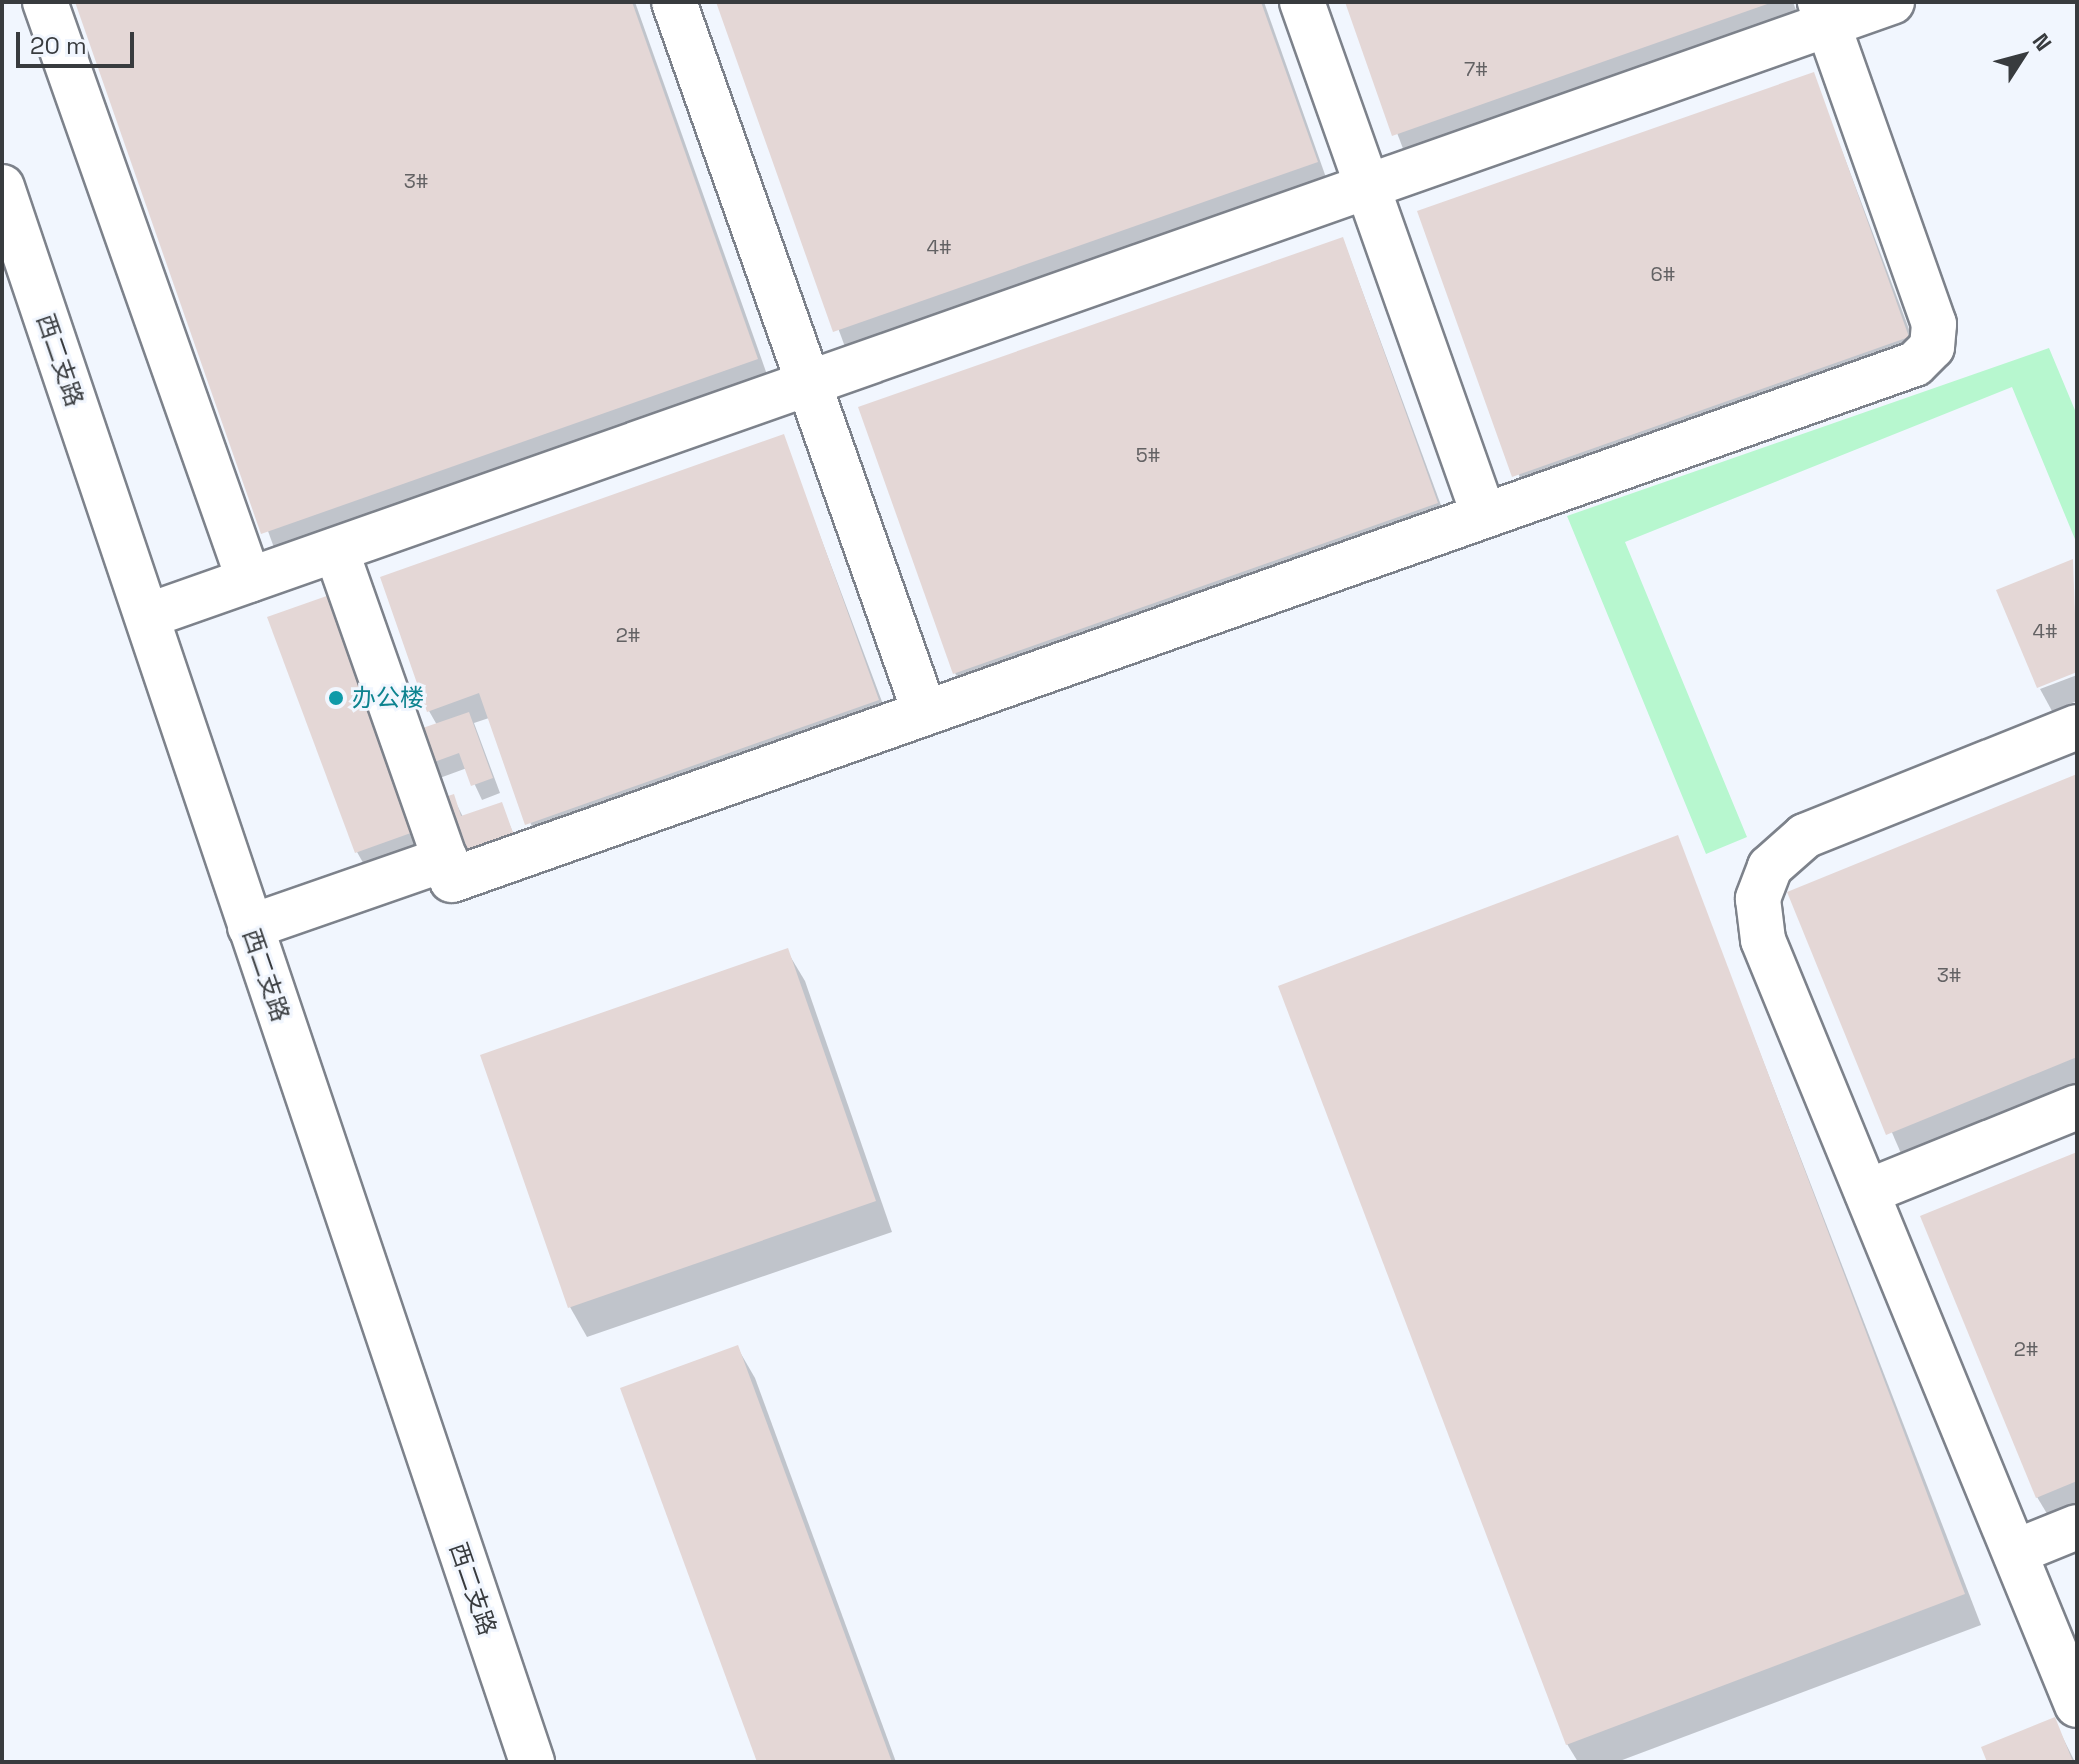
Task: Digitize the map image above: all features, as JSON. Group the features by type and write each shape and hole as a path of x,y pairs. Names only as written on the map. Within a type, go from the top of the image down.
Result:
{"street":[{"path":"45,2 249,580"},
{"path":"674,2 925,713"},
{"path":"1302,2 1484,516"},
{"path":"147,616 1368,187 1824,14 1892,2"},
{"path":"336,550 452,880 1484,516 1928,354 1934,324 1824,14"},
{"name":"西二支路","path":"2,187 532,1762"},
{"path":"2077,727 1805,836 1779,855 1761,883 1763,940 2077,1705"},
{"path":"250,927 445,859"},
{"path":"1867,1192 2077,1107"},
{"path":"2015,1552 2077,1527"}],"green space":[{"path":"2049,348 2077,415 2077,544 2012,387 1625,542 1747,837 1706,854 1567,516"}],"building":[{"path":"75,2 632,2 758,359 261,534"},
{"path":"716,2 1261,2 1318,162 833,332"},
{"path":"1345,2 1773,2 1392,136"},
{"path":"1814,72 1909,337 1512,477 1417,211"},
{"path":"1343,237 1438,503 953,674 858,407"},
{"path":"784,434 879,700 525,825 479,693 427,712 380,577"},
{"path":"2073,559 2077,672 2037,688 1996,590"},
{"name":"办公楼","path":"338,592 422,829 355,853 267,617"},
{"path":"469,712 493,778 471,786 459,753 426,765 414,731"},
{"path":"2077,774 2077,1057 1886,1135 1787,892"},
{"path":"454,794 461,816 502,802 516,841 470,857 456,817 444,821 436,800"},
{"path":"1678,835 1965,1594 1566,1745 1278,986"},
{"path":"788,948 876,1201 568,1308 480,1055"},
{"path":"2077,1152 2077,1481 2036,1498 1920,1216"},
{"path":"738,1345 892,1762 757,1762 620,1388"},
{"path":"2055,1717 2073,1762 1987,1762 1981,1747"}],"place":[{"name":"办公楼","path":"336,698"}]}
